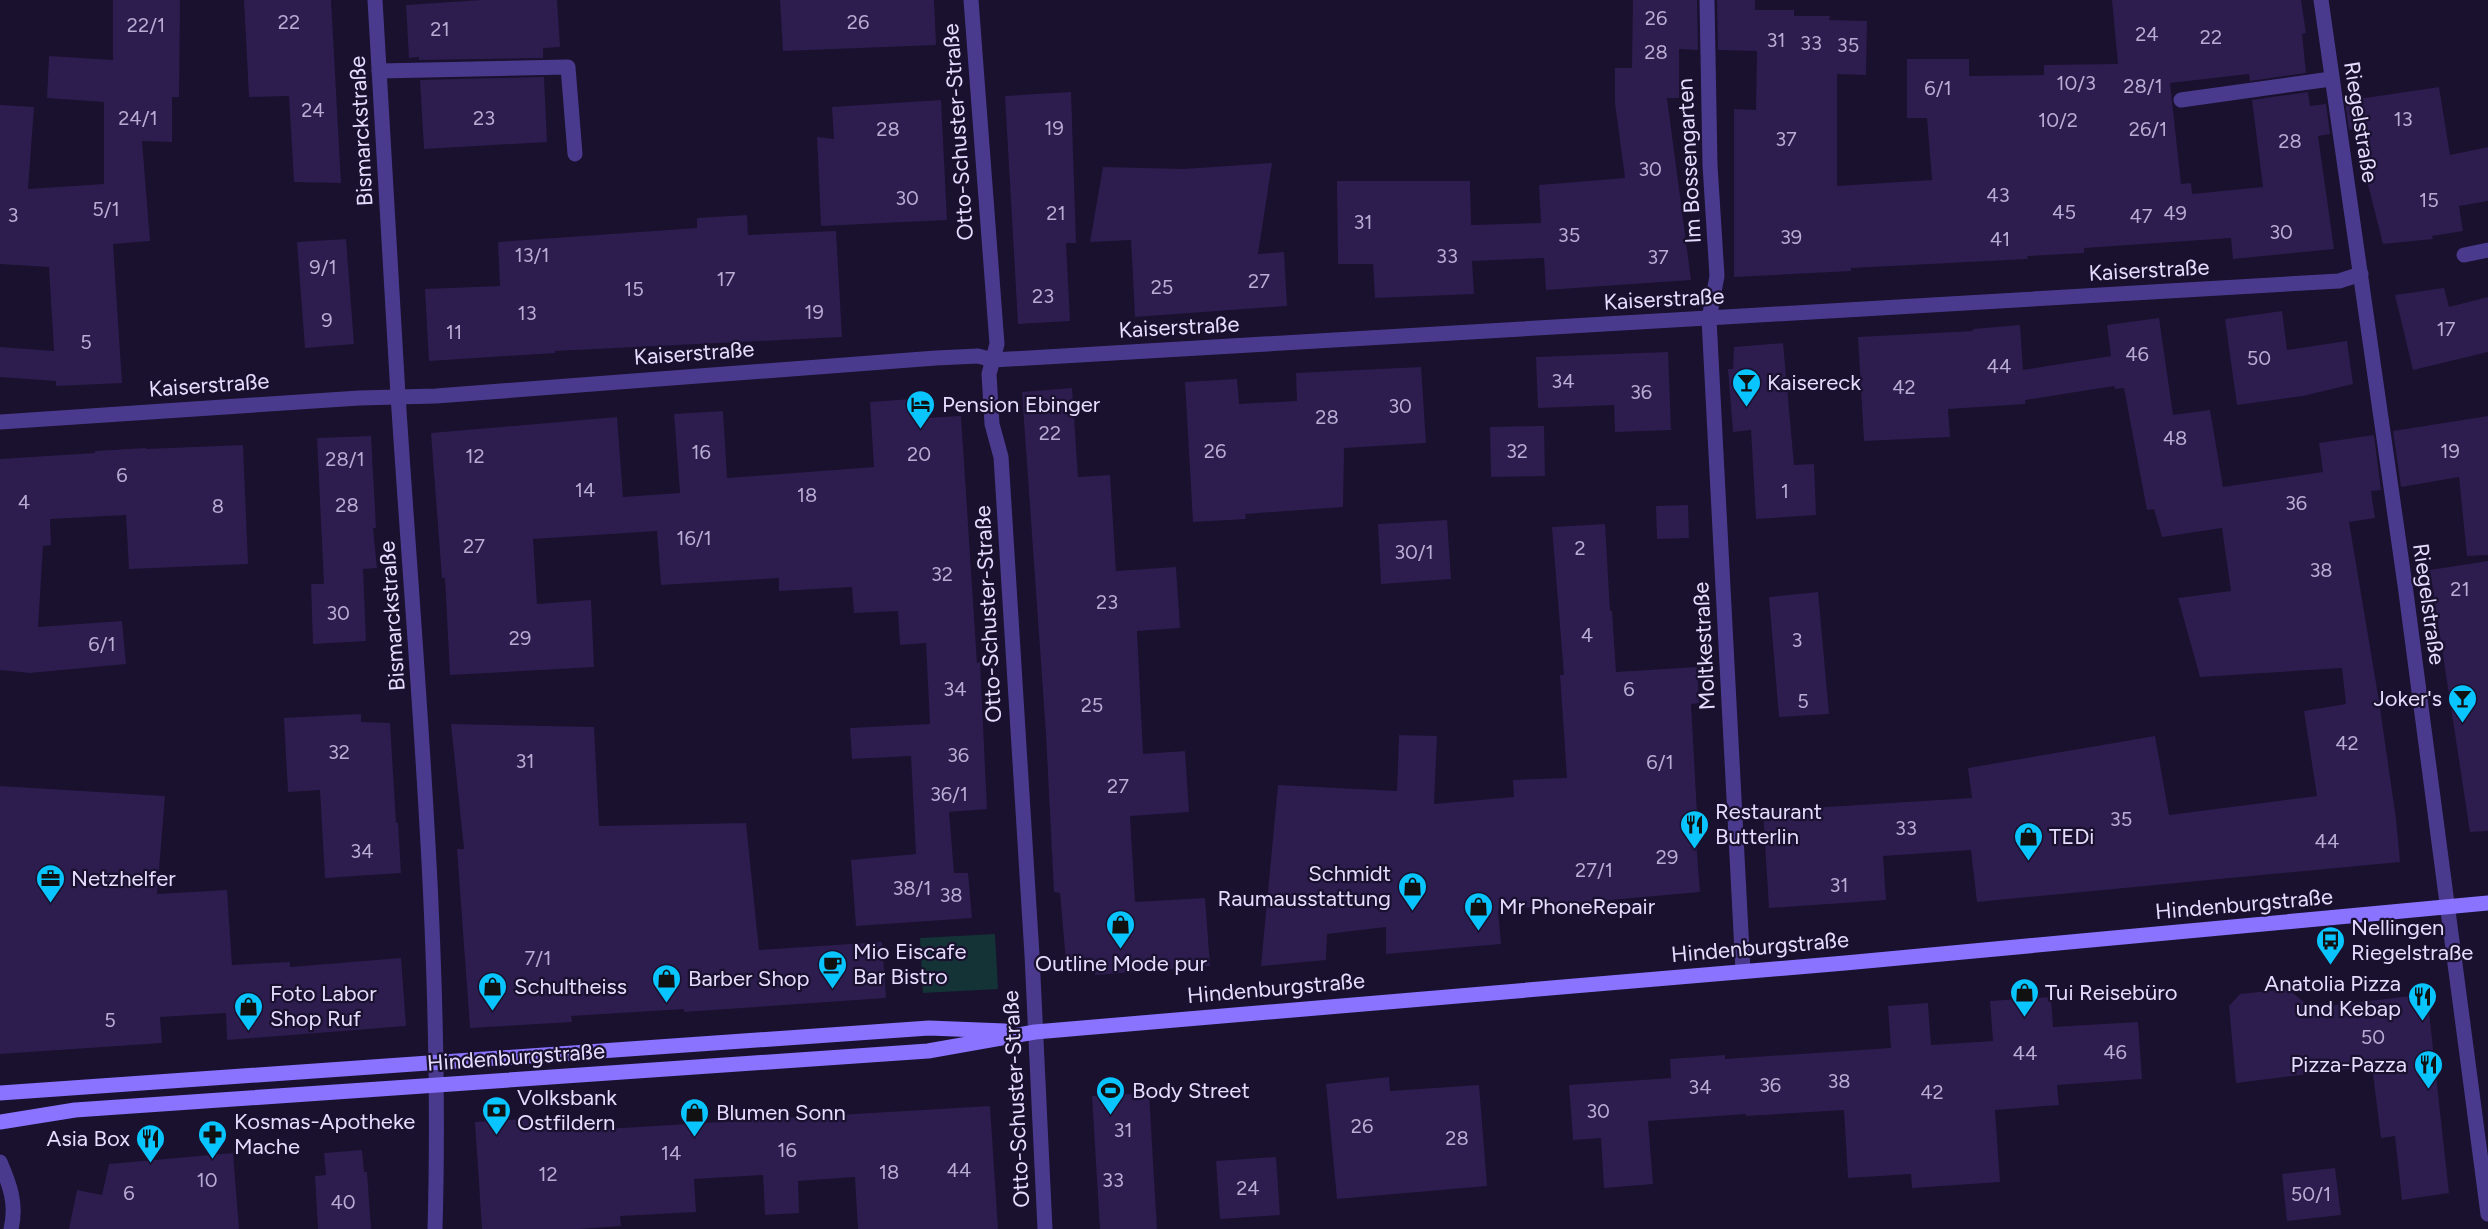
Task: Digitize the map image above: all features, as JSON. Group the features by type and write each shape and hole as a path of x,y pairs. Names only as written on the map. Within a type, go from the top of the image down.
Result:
{"main road":[{"name":"Hindenburgstraße","path":"0,1122 75,1110 928,1052 1035,1032 1743,971 2488,903"},
{"name":"Hindenburgstraße","path":"0,1093 929,1028 1035,1032"}],"street":[{"name":"Bismarckstraße","path":"375,0 398,397 430,866 437,1061 435,1229"},
{"name":"Otto-Schuster-Straße","path":"971,0 996,344 989,384 992,424 1001,457 1045,1229"},
{"name":"Im Bossengarten","path":"1707,0 1710,165 1717,276 1709,319"},
{"name":"Riegelstraße","path":"2320,0 2405,585 2488,1214"},
{"path":"380,71 568,67 575,154"},
{"path":"2181,100 2331,79"},
{"path":"2464,255 2488,250"},
{"name":"Kaiserstraße","path":"0,422 436,396 936,358 978,356 993,360 2235,288 2339,281 2361,274"},
{"name":"Moltkestraße","path":"1709,319 1743,971"},
{"path":"0,1162 14,1201 15,1214 12,1229"}],"green space":[{"path":"995,934 998,989 923,993 920,938"}],"building":[{"path":"113,0 180,0 179,97 172,97 172,142 142,141 150,241 113,244 122,383 56,386 56,381 0,377 0,347 54,351 49,267 0,264 0,105 34,107 28,189 104,184 104,102 47,98 49,56 113,60"},
{"path":"244,0 331,0 341,183 294,182 289,96 249,97"},
{"path":"481,0 557,0 560,47 543,48 543,58 419,60 419,57 409,58 406,5"},
{"path":"780,0 934,0 936,45 783,51"},
{"path":"1633,0 1697,0 1698,50 1679,49 1679,98 1667,98 1691,280 1546,290 1544,258 1472,261 1474,294 1375,298 1373,264 1338,264 1337,181 1470,181 1471,225 1541,223 1539,185 1625,178 1615,103 1615,68 1632,68"},
{"path":"1717,0 1755,0 1755,10 1794,10 1794,16 1830,16 1829,20 1867,21 1866,75 1837,74 1837,186 1932,180 1927,118 1907,118 1907,59 1969,59 1969,76 2044,75 2044,65 2118,64 2112,0 2301,0 2306,33 2302,34 2306,73 2250,81 2249,74 2170,83 2181,184 2191,183 2192,194 2263,187 2252,100 2308,92 2310,106 2326,104 2330,134 2318,136 2334,249 2233,259 2231,238 2084,248 2084,253 2027,256 2028,259 1851,268 1851,271 1734,277 1734,109 1756,110 1757,51 1718,50"},
{"path":"544,77 547,142 424,149 420,80"},
{"path":"2439,87 2450,155 2488,147 2488,201 2459,206 2463,231 2432,236 2433,239 2383,244 2354,129 2349,130 2345,101"},
{"path":"1071,92 1076,243 1066,243 1070,321 1018,324 1005,96"},
{"path":"941,100 947,220 821,226 817,137 834,139 832,107"},
{"path":"1272,163 1258,254 1284,252 1287,306 1135,317 1131,240 1090,242 1103,167 1183,169"},
{"path":"747,215 748,235 836,231 842,337 555,351 555,353 429,361 425,289 500,286 498,242 697,228 697,218"},
{"path":"346,239 354,344 305,348 297,242"},
{"path":"2444,288 2449,307 2488,297 2488,352 2413,370 2395,295"},
{"path":"2282,311 2287,350 2347,341 2353,384 2303,396 2237,405 2225,319"},
{"path":"2159,318 2173,415 2210,410 2223,487 2323,472 2319,443 2374,435 2381,490 2371,491 2375,518 2349,522 2379,701 2400,862 1977,902 1971,850 1883,856 1886,900 1769,908 1763,811 1972,798 1968,768 2155,736 2169,815 2317,796 2304,711 2346,704 2342,668 2200,677 2178,598 2231,591 2222,528 2162,537 2154,509 2147,510 2124,388 2115,389 2114,386 2025,400 2025,404 1948,409 1950,437 1864,441 1858,337 1973,331 1973,329 2020,325 2023,370 2111,356 2107,325"},
{"path":"1783,343 1794,465 1814,464 1816,515 1756,519 1751,430 1733,432 1728,369 1733,369 1734,347"},
{"path":"1668,352 1671,430 1615,432 1614,405 1538,408 1536,357"},
{"path":"1421,367 1426,443 1344,448 1343,507 1245,514 1246,519 1193,522 1185,382 1237,379 1239,404 1297,401 1296,373"},
{"path":"1072,388 1078,477 1110,475 1116,571 1176,567 1180,628 1137,631 1143,754 1185,751 1189,812 1130,816 1135,902 1205,898 1210,966 1095,975 1093,961 1066,962 1060,893 1054,892 1046,734 1022,392"},
{"path":"925,398 926,418 961,416 977,663 980,662 987,809 949,812 954,873 968,873 972,918 856,926 851,860 916,854 911,756 852,759 850,728 930,724 926,643 900,645 898,611 854,613 852,587 779,591 779,578 661,585 657,531 533,539 537,604 591,600 594,667 450,675 445,578 442,578 431,433 617,417 623,497 680,493 674,414 723,411 727,478 874,467 870,402"},
{"path":"2488,416 2488,555 2467,556 2459,477 2401,487 2393,431"},
{"path":"1544,426 1545,476 1491,477 1490,427"},
{"path":"371,436 376,528 373,528 377,568 363,569 366,641 313,644 311,584 324,584 317,438"},
{"path":"243,445 248,564 129,569 126,515 50,519 51,545 43,546 38,627 122,621 126,664 30,673 0,670 0,459 146,448"},
{"path":"1688,505 1689,538 1657,539 1656,506"},
{"path":"1447,520 1451,579 1381,584 1378,524"},
{"path":"1605,524 1616,672 1697,667 1699,703 1691,704 1697,814 1694,814 1700,892 1498,910 1501,944 1386,954 1386,927 1327,934 1326,960 1261,966 1278,785 1397,791 1399,735 1437,736 1434,804 1514,797 1513,780 1567,778 1560,675 1564,675 1552,527"},
{"path":"2488,561 2488,831 2470,832 2430,570"},
{"path":"1818,592 1829,714 1779,717 1769,597"},
{"path":"361,714 361,722 390,723 401,873 325,878 320,790 288,792 284,718"},
{"path":"451,724 594,727 599,826 746,823 759,950 882,942 886,998 684,1012 684,1009 571,1016 572,1022 470,1028 457,849 464,849"},
{"path":"0,786 165,796 157,894 227,890 232,965 290,962 290,967 401,958 406,1026 227,1040 226,1013 160,1017 162,1043 0,1054"},
{"path":"2288,989 2311,1008 2427,994 2449,1193 2402,1200 2395,1136 2381,1138 2372,1066 2236,1083 2229,1006 2240,994"},
{"path":"2051,997 2053,1027 2138,1022 2142,1079 2057,1085 2059,1105 1995,1110 2000,1182 1912,1188 1911,1174 1848,1178 1844,1110 1648,1121 1653,1184 1604,1188 1601,1138 1573,1140 1569,1085 1671,1078 1670,1059 1725,1055 1725,1059 1891,1048 1888,1006 1928,1003 1931,1045 1993,1041 1990,1001"},
{"path":"1389,1077 1390,1091 1479,1085 1487,1186 1337,1199 1326,1084"},
{"path":"1149,1093 1157,1229 1100,1229 1092,1096"},
{"path":"990,1106 998,1229 858,1229 855,1177 798,1181 799,1213 765,1215 763,1175 694,1179 696,1212 620,1216 621,1226 579,1229 482,1229 475,1122 553,1117 554,1132"},
{"path":"362,1150 364,1172 367,1172 371,1229 318,1229 315,1176 326,1175 324,1153"},
{"path":"233,1153 239,1229 69,1229 77,1190 102,1195 109,1164"},
{"path":"1276,1157 1280,1215 1220,1219 1216,1161"},
{"path":"2335,1168 2341,1215 2287,1221 2282,1174"}],"place":[{"name":"Kaisereck","path":"1746,408"},
{"name":"Pension Ebinger","path":"921,430"},
{"name":"Joker's","path":"2463,724"},
{"name":"Restaurant Butterlin","path":"1694,850"},
{"name":"TEDi","path":"2028,862"},
{"name":"Netzhelfer","path":"50,904"},
{"name":"Schmidt Raumausstattung","path":"1412,912"},
{"name":"Mr PhoneRepair","path":"1478,932"},
{"name":"Outline Mode pur","path":"1121,950"},
{"name":"Nellingen Riegelstraße","path":"2330,966"},
{"name":"Mio Eiscafe Bar Bistro","path":"832,990"},
{"name":"Barber Shop","path":"667,1004"},
{"name":"Schultheiss","path":"493,1012"},
{"name":"Tui Reisebüro","path":"2024,1018"},
{"name":"Anatolia Pizza und Kebap","path":"2422,1022"},
{"name":"Foto Labor Shop Ruf","path":"249,1032"},
{"name":"Pizza-Pazza","path":"2428,1090"},
{"name":"Body Street","path":"1111,1116"},
{"name":"Volksbank Ostfildern","path":"496,1136"},
{"name":"Blumen Sonn","path":"695,1138"},
{"name":"Kosmas-Apotheke Mache","path":"213,1160"},
{"name":"Asia Box","path":"151,1164"}]}
